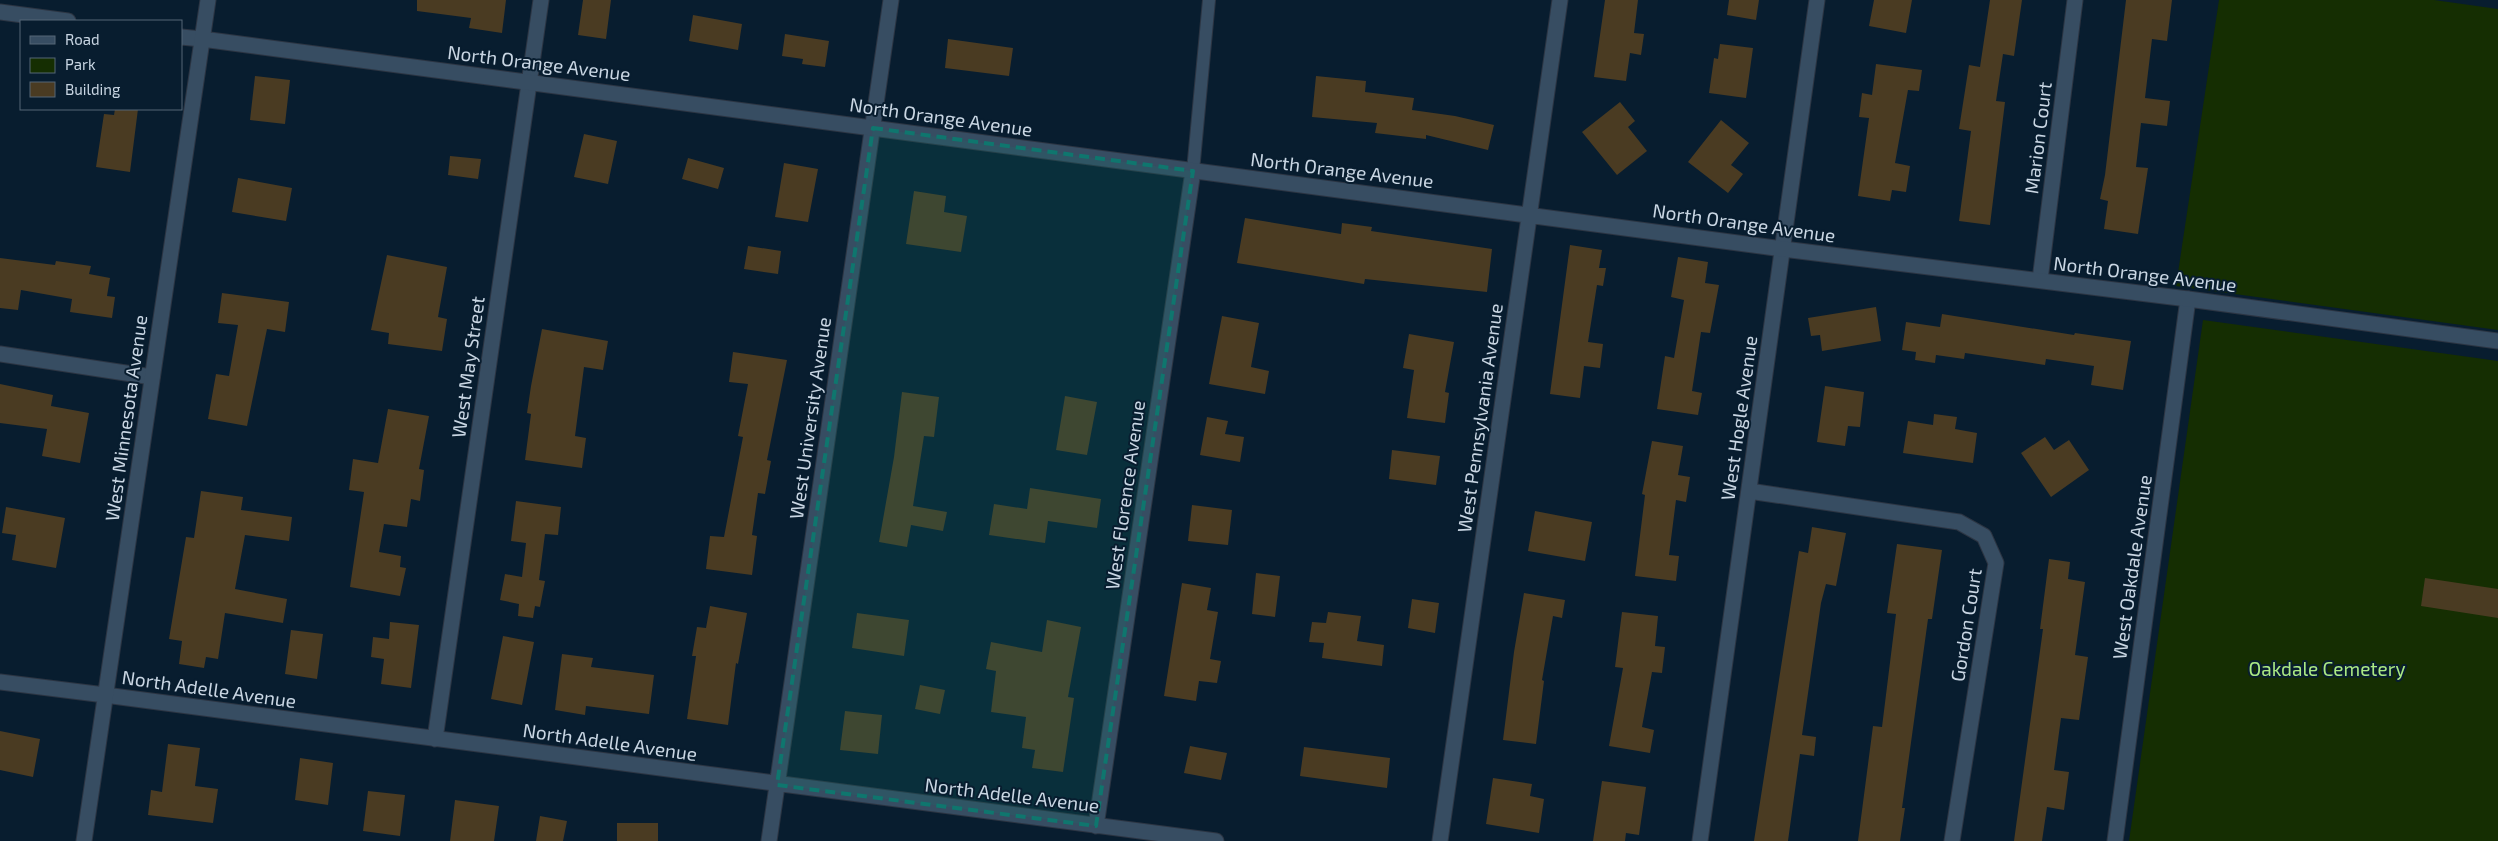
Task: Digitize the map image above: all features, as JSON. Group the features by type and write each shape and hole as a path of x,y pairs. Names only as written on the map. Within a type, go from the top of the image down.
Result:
{"street":[{"name":"West Minnesota Avenue","path":"84,841 208,0"},
{"name":"West May Street","path":"435,739 541,0"},
{"name":"West University Avenue","path":"769,841 891,0"},
{"name":"West Pennsylvania Avenue","path":"1440,841 1560,0"},
{"name":"West Hogle Avenue","path":"1700,841 1817,0"},
{"name":"Marion Court","path":"2040,280 2075,0"},
{"path":"0,12 60,20"},
{"name":"North Orange Avenue","path":"182,37 529,81 1783,249 2188,299 2498,341"},
{"name":"West Florence Avenue","path":"1096,826 1193,171"},
{"name":"West Oakdale Avenue","path":"2115,841 2188,299"},
{"path":"0,354 152,377"},
{"name":"Gordon Court","path":"1749,491 1959,522 1984,536 1996,563 1952,841"},
{"name":"North Adelle Avenue","path":"0,682 1216,841"}],"lane":[{"path":"1193,171 1209,0"}],"highlighted area":[{"path":"873,128 1193,171 1096,826 777,785"}],"green space":[{"path":"2219,0 2434,0 2498,9 2498,330 2176,286"},
{"name":"Oakdale Cemetery","path":"2203,320 2498,361 2498,841 2129,841"}],"building":[{"path":"417,0 506,0 502,33 469,28 471,18 417,11"},
{"path":"583,0 611,0 606,39 578,35"},
{"path":"1605,0 1638,0 1634,33 1644,34 1641,55 1630,53 1626,81 1594,77"},
{"path":"1729,0 1759,0 1756,20 1727,15"},
{"path":"1874,0 1912,0 1906,33 1869,26"},
{"path":"1990,0 2022,0 2014,56 2003,54 1996,101 2005,102 1990,225 1959,221 1971,131 1959,129 1969,65 1980,67"},
{"path":"2126,0 2172,0 2167,41 2152,39 2145,98 2170,101 2167,126 2141,123 2136,167 2148,168 2138,234 2104,229 2108,201 2100,199 2105,175"},
{"path":"693,15 742,24 738,50 689,41"},
{"path":"785,34 829,41 825,67 802,64 803,59 782,56"},
{"path":"948,39 1013,48 1009,76 945,68"},
{"path":"1720,44 1753,48 1746,98 1709,93 1714,58 1718,59"},
{"path":"1876,64 1922,70 1919,91 1908,90 1895,163 1910,166 1906,192 1892,190 1890,201 1858,196 1869,118 1859,117 1862,93 1872,95"},
{"path":"255,76 290,80 285,124 250,120"},
{"path":"1316,76 1366,81 1365,92 1414,98 1412,110 1455,116 1494,125 1488,150 1426,135 1426,139 1375,133 1377,123 1312,117"},
{"path":"1620,102 1635,121 1628,127 1647,151 1617,175 1582,132"},
{"path":"115,110 138,110 130,172 96,167 104,114 114,115"},
{"path":"1721,120 1749,143 1731,165 1743,174 1728,193 1688,162"},
{"path":"584,134 617,141 608,184 574,177"},
{"path":"450,156 481,159 478,179 448,175"},
{"path":"688,158 724,168 718,189 682,179"},
{"path":"784,163 818,169 808,222 775,217"},
{"path":"238,178 292,188 286,221 232,212"},
{"path":"914,191 946,196 944,212 967,216 961,252 906,244"},
{"path":"1245,218 1341,234 1342,223 1372,227 1371,231 1492,249 1487,292 1365,279 1364,284 1237,263"},
{"path":"1570,245 1602,250 1599,268 1606,268 1603,286 1597,285 1588,342 1603,344 1600,368 1584,366 1580,398 1550,394"},
{"path":"748,246 781,251 778,274 744,269"},
{"path":"387,255 447,267 438,317 447,319 442,351 388,344 389,333 371,330"},
{"path":"1678,257 1708,262 1705,283 1719,285 1710,333 1701,332 1692,391 1702,393 1698,415 1657,409 1665,356 1674,358 1684,300 1671,297"},
{"path":"0,258 55,265 56,261 91,266 89,274 110,278 107,296 115,297 112,318 70,312 72,299 21,290 18,310 0,308"},
{"path":"222,293 289,302 285,332 267,329 247,426 208,419 216,374 229,376 238,325 218,323"},
{"path":"1876,307 1881,341 1822,351 1820,335 1811,336 1808,318"},
{"path":"1942,314 2074,335 2075,333 2131,341 2123,390 2091,385 2094,366 2046,359 2045,365 1965,353 1964,359 1936,355 1935,363 1915,360 1916,352 1902,350 1906,322 1940,327"},
{"path":"1222,316 1259,323 1251,367 1269,371 1265,394 1209,384"},
{"path":"542,329 608,341 603,370 584,367 575,436 586,438 582,468 525,460 531,414 527,413"},
{"path":"1409,334 1454,342 1445,392 1449,393 1445,423 1407,418 1414,370 1403,368"},
{"path":"733,352 787,360 767,460 771,461 765,494 758,493 752,535 757,536 752,575 706,569 710,536 724,537 743,437 738,436 748,384 729,382"},
{"path":"0,384 53,395 51,406 89,413 80,463 42,456 47,429 0,423"},
{"path":"1825,386 1864,392 1860,427 1848,426 1845,446 1817,442"},
{"path":"902,392 939,397 934,437 924,436 913,506 947,512 943,531 911,525 907,547 879,542 894,457"},
{"path":"1065,396 1097,402 1087,455 1056,450"},
{"path":"388,409 429,416 419,469 424,470 420,501 411,499 407,527 384,524 379,552 401,556 400,567 406,568 400,596 350,587 364,492 349,490 353,459 378,463"},
{"path":"1934,414 1957,417 1955,429 1977,433 1973,463 1903,453 1908,421 1933,425"},
{"path":"1207,417 1228,421 1225,434 1244,437 1240,462 1200,455"},
{"path":"2045,437 2054,450 2069,440 2089,470 2051,497 2021,453"},
{"path":"1652,441 1683,446 1678,475 1690,477 1686,502 1676,500 1669,555 1679,556 1676,581 1635,576 1645,495 1642,494"},
{"path":"1392,450 1440,456 1436,485 1389,479"},
{"path":"1030,488 1101,499 1097,528 1048,521 1045,543 989,535 994,504 1027,509"},
{"path":"201,491 243,497 241,510 292,517 289,541 245,535 235,589 287,599 283,623 225,613 218,659 206,657 204,668 179,664 182,641 169,639 186,537 194,538"},
{"path":"516,501 561,507 558,535 545,534 539,580 545,581 540,607 535,606 533,618 518,616 519,604 500,600 505,574 522,577 526,543 511,541"},
{"path":"1192,505 1232,510 1228,545 1188,541"},
{"path":"6,507 65,518 56,568 12,560 16,535 2,533"},
{"path":"1535,511 1592,522 1585,561 1528,551"},
{"path":"1812,527 1846,533 1836,586 1826,584 1821,603 1802,735 1816,737 1814,756 1800,754 1788,841 1754,841 1799,551 1808,553"},
{"path":"1897,544 1942,550 1932,619 1928,619 1902,808 1905,808 1900,841 1858,841 1873,726 1882,727 1896,614 1887,613"},
{"path":"2049,559 2070,562 2068,579 2085,582 2075,655 2088,657 2079,720 2061,718 2054,770 2069,772 2064,810 2047,807 2042,841 2014,841 2043,629 2040,629"},
{"path":"1256,573 1280,576 1275,617 1252,614"},
{"path":"2425,578 2498,589 2498,618 2421,606"},
{"path":"1182,583 1211,588 1207,610 1218,612 1210,659 1221,661 1217,683 1199,681 1196,701 1164,696"},
{"path":"1524,593 1565,600 1562,618 1553,616 1542,680 1544,681 1536,744 1503,740 1514,652"},
{"path":"1412,599 1439,603 1435,633 1408,628"},
{"path":"710,606 747,613 738,664 736,663 728,725 687,719 696,656 692,656 697,627 706,628"},
{"path":"1328,612 1361,616 1357,641 1384,645 1382,666 1322,658 1324,643 1309,642 1312,622 1326,623"},
{"path":"1622,612 1658,616 1655,646 1665,647 1662,673 1652,672 1642,727 1654,730 1650,753 1609,746 1623,668 1615,667"},
{"path":"857,613 909,620 904,656 852,648"},
{"path":"1047,620 1081,627 1068,697 1074,698 1063,772 1032,768 1035,750 1022,748 1026,717 991,712 996,671 986,669 991,642 1042,652"},
{"path":"390,622 419,625 411,688 381,684 384,659 371,657 373,637 389,639"},
{"path":"291,630 323,634 317,679 285,674"},
{"path":"503,636 534,642 522,705 491,699"},
{"path":"562,654 593,658 591,667 654,675 649,714 586,706 585,715 555,710"},
{"path":"920,685 945,690 940,714 915,709"},
{"path":"845,711 882,715 878,754 840,750"},
{"path":"0,731 40,739 33,777 0,770"},
{"path":"168,744 200,748 195,786 218,789 213,823 148,815 151,790 162,792"},
{"path":"1190,746 1227,753 1221,780 1184,773"},
{"path":"1304,747 1390,758 1387,788 1300,776"},
{"path":"300,758 333,763 328,805 295,800"},
{"path":"1493,778 1532,784 1530,796 1544,799 1539,833 1486,824"},
{"path":"1602,781 1646,787 1639,835 1626,833 1625,841 1593,841"},
{"path":"368,791 405,795 400,836 363,831"},
{"path":"455,800 499,806 494,841 450,841"},
{"path":"540,816 567,821 563,841 536,841"},
{"path":"617,823 658,823 658,841 617,841"}]}
